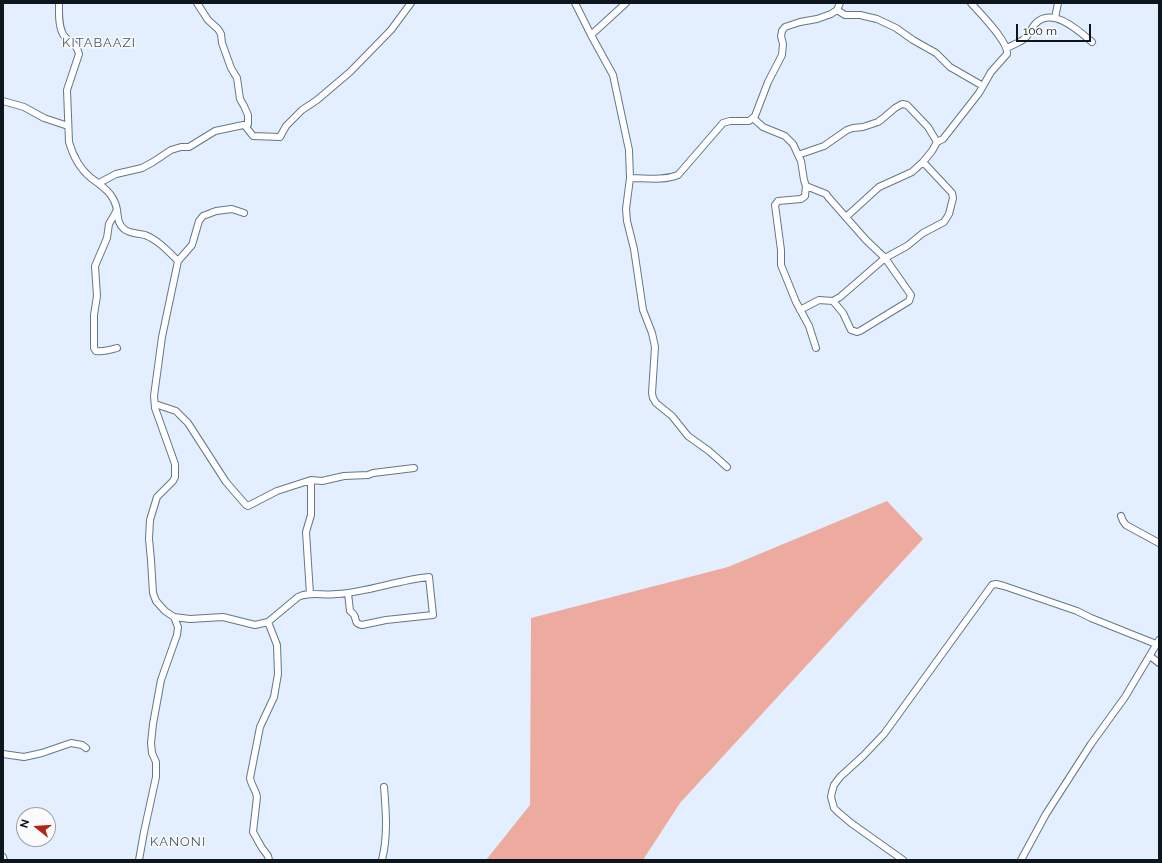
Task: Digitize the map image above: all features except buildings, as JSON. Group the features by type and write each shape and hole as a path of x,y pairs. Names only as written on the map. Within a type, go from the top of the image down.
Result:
{"street":[{"path":"59,3 61,30 65,37 74,44 79,54 66,90 69,142 71,150 86,173 104,187 110,194 117,210 119,223 124,229 128,232 145,235 156,240 178,261"},
{"path":"197,3 208,20 218,29 221,34 222,43 236,78 240,100 248,115 248,124 246,127 254,136 280,137 286,126 298,114 350,72 391,30 411,3"},
{"path":"575,3 613,75 629,150 630,178 626,209 627,221 634,249 643,310 652,333 655,347 652,398 672,416 688,436 709,451 727,467"},
{"path":"591,35 626,3"},
{"path":"838,10 840,3"},
{"path":"846,217 879,187 912,172 923,162 937,142 943,139 979,93 991,72 1007,54 1007,48 988,21 971,3"},
{"path":"1055,18 1058,3"},
{"path":"630,178 664,179 678,175 723,123 730,121 749,121 755,116 768,82 782,55 784,44 781,36 785,27 824,16 838,10"},
{"path":"838,10 845,15 860,15 877,19 896,28 913,40 936,52 950,67 983,86"},
{"path":"1007,48 1023,40 1033,26 1041,19 1048,17 1055,18 1081,32 1092,42"},
{"path":"3,101 24,107 44,118 68,126"},
{"path":"798,155 824,146 847,130 878,122 902,104 907,105 928,127 937,142"},
{"path":"752,118 763,127 785,136 793,144 801,161 806,186 805,196 801,200 778,202 775,205 781,250 780,265 796,302 809,326 816,348"},
{"path":"99,183 116,174 142,168 171,150 181,147 189,147 215,131 248,124"},
{"path":"800,310 819,300 833,301 840,297 885,258 907,246 923,233 944,222 949,214 953,198 952,194 923,162"},
{"path":"806,186 826,194 866,240 885,258 911,295 909,301 857,332 851,330 843,313 833,301"},
{"path":"244,213 232,209 216,211 203,216 199,221 192,245 178,261 162,338 154,396 155,404 175,464 175,477 157,497 150,520 149,539 153,587 156,601 165,611 174,617 190,619 224,617 255,625 268,622 298,597 310,594 336,595 402,581 429,578 433,615 386,620 358,625 354,615 350,611 348,593"},
{"path":"117,210 109,224 107,238 95,266 98,296 94,315 94,348 96,351 109,351 117,348"},
{"path":"155,404 176,411 188,423 226,482 246,506 277,491 310,480 322,481 344,476 368,475 373,473 414,468"},
{"path":"310,480 311,515 306,532 310,594"},
{"path":"1122,516 1126,525 1159,543"},
{"path":"903,860 851,823 834,808 832,792 834,785 840,777 884,734 992,585 996,584 1077,611 1091,618 1158,642 1125,697 1091,744 1046,814 1021,860"},
{"path":"139,860 156,777 156,762 152,753 151,742 153,724 161,680 178,631 174,617"},
{"path":"268,622 277,645 278,674 274,697 260,726 250,782 256,792 257,797 253,832 269,860"},
{"path":"1150,656 1159,663"},
{"path":"3,754 24,757 42,753 71,743 82,745 86,748"},
{"path":"382,860 386,825 384,787"}],"shaded area":[{"path":"887,501 923,539 680,803 643,860 486,860 530,805 531,618 728,567"}],"district":[{"name":"KITABAAZI","path":"99,43"},
{"name":"KANONI","path":"178,842"}]}
